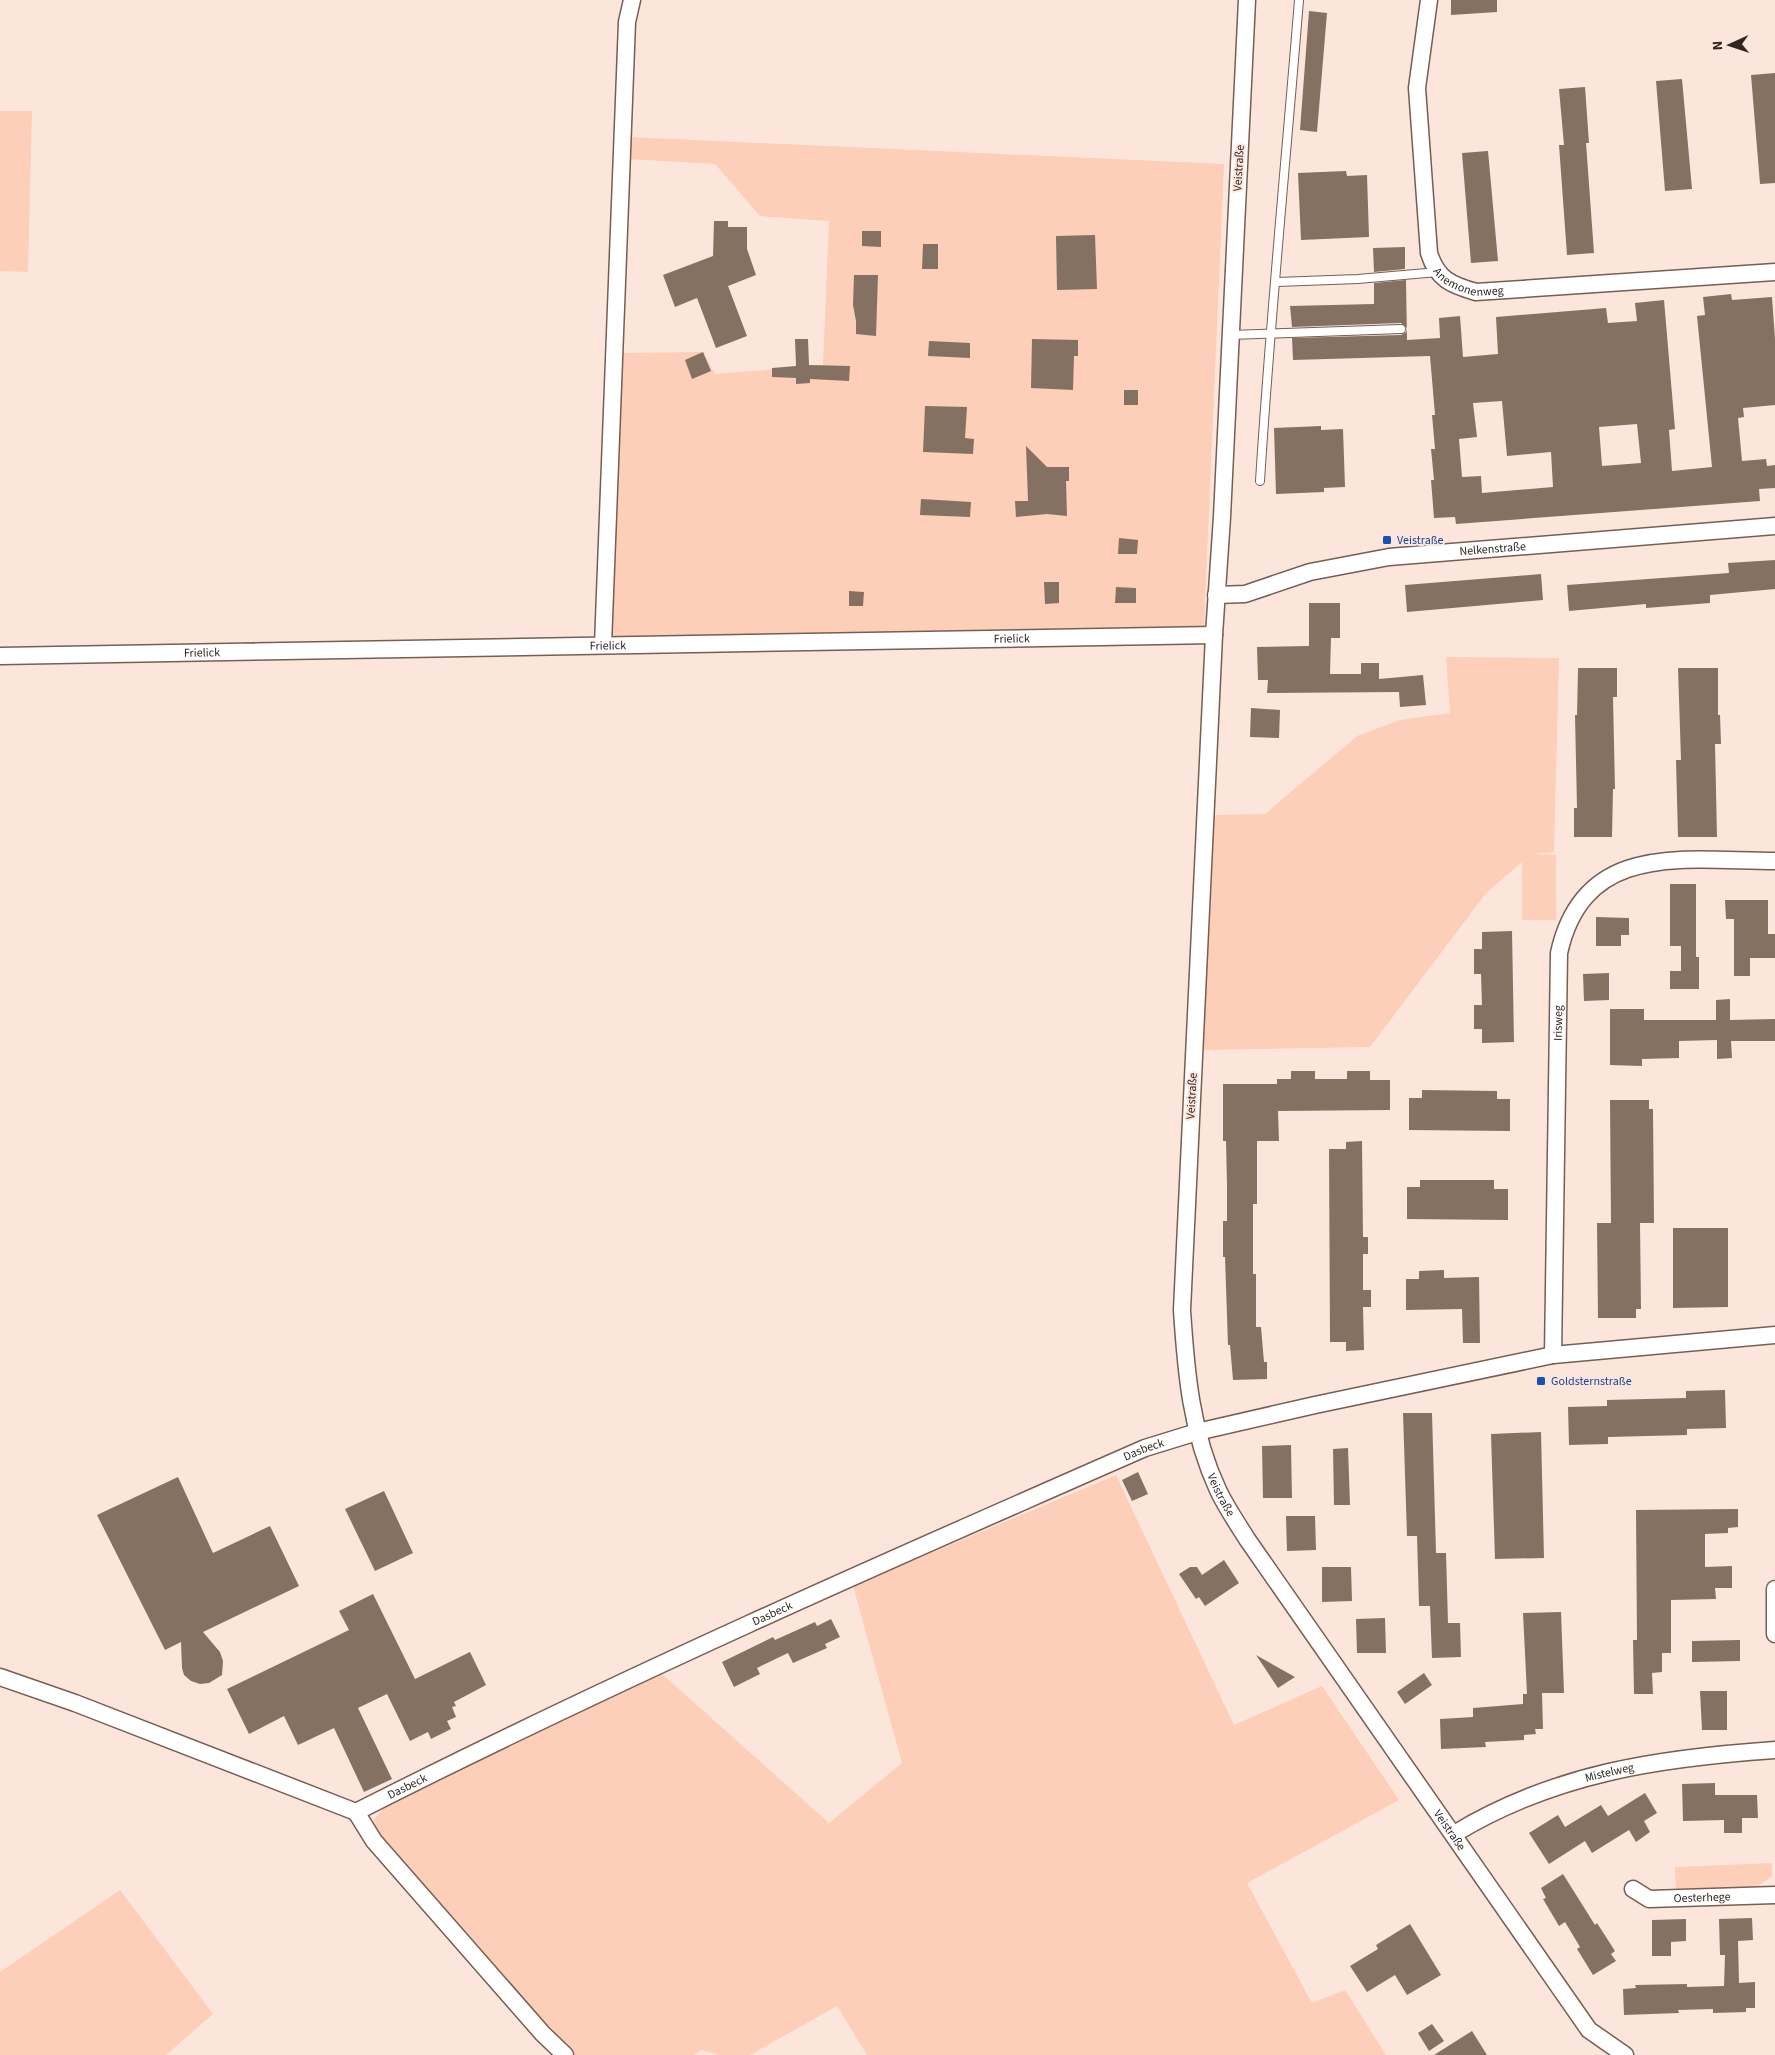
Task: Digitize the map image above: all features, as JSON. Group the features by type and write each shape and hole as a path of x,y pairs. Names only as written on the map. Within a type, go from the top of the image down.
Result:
{"street":[{"path":"603,645 627,22 632,0"},
{"name":"Veistraße","path":"1247,0 1182,1310 1186,1376 1196,1432 1218,1490 1247,1539 1454,1834 1588,2030 1624,2055"},
{"name":"Anemonenweg","path":"1429,0 1422,38 1417,88 1429,253 1434,268 1444,279 1476,292 1775,272"},
{"name":"Nelkenstraße","path":"1216,595 1245,594 1310,572 1389,557 1775,526"},
{"name":"Frielick","path":"0,656 1214,635"},
{"name":"Irisweg","path":"1552,1355 1560,953 1564,932 1573,912 1611,874 1654,862 1775,861"},
{"path":"1196,1432 1552,1355 1775,1335"},
{"name":"Dasbeck","path":"356,1812 435,1772 698,1649 1145,1448 1196,1432"},
{"path":"1775,1589 1775,1634"},
{"path":"0,1677 75,1703 356,1812 374,1841 543,2034 566,2055"},
{"name":"Mistelweg","path":"1454,1834 1506,1806 1582,1778 1674,1759 1775,1750"},
{"name":"Oesterhege","path":"1633,1889 1649,1899 1775,1895"}],"lane":[{"path":"1260,481 1269,334 1276,282 1299,0"},
{"path":"1276,282 1358,279 1438,272"},
{"path":"1231,335 1401,329"}],"shaded area":[{"path":"0,111 32,111 28,272 0,271"},
{"path":"629,137 1224,164 1204,626 1164,629 609,640 620,353 703,352 715,374 823,365 829,221 760,216 715,164 628,159"},
{"path":"1446,657 1559,658 1554,852 1531,854 1556,855 1556,920 1522,920 1522,862 1487,892 1370,1047 1202,1050 1214,815 1265,814 1357,736 1400,720 1450,713"},
{"path":"1116,1475 1234,1725 1322,1686 1399,1800 1247,1883 1312,2003 1345,1990 1386,2055 867,2055 837,2006 750,2055 719,2055 701,2050 694,2055 572,2055 378,1839 374,1820 389,1802 661,1673 829,1823 902,1763 853,1586"},
{"path":"1772,1863 1772,1876 1757,1887 1676,1889 1675,1867"},
{"path":"120,1890 213,2014 166,2055 0,2055 0,1972"}],"building":[{"path":"1451,0 1497,0 1497,12 1451,15"},
{"path":"1309,11 1327,13 1317,132 1300,130"},
{"path":"1775,73 1775,183 1760,184 1751,75"},
{"path":"1682,79 1692,189 1665,191 1656,81"},
{"path":"1585,87 1589,143 1586,143 1594,253 1567,255 1559,145 1564,145 1559,89"},
{"path":"1488,151 1498,261 1471,263 1462,153"},
{"path":"1346,171 1347,176 1367,175 1369,237 1301,240 1298,173"},
{"path":"714,221 728,221 728,227 747,227 747,249 756,275 728,286 747,336 716,348 697,298 675,307 663,275 713,256"},
{"path":"862,231 881,231 881,247 862,246"},
{"path":"1095,235 1097,289 1057,290 1056,236"},
{"path":"923,244 938,244 938,269 922,269"},
{"path":"1405,247 1405,269 1374,272 1373,248"},
{"path":"854,275 878,275 876,336 856,334 853,305"},
{"path":"1406,280 1407,328 1401,323 1292,327 1290,306 1374,304 1374,283"},
{"path":"1731,294 1732,300 1772,297 1775,339 1775,405 1743,408 1744,417 1738,418 1742,461 1766,459 1767,466 1775,465 1775,488 1759,489 1760,501 1456,524 1455,517 1434,518 1431,480 1434,480 1431,449 1435,449 1432,415 1435,415 1430,356 1293,360 1292,338 1401,335 1407,329 1407,340 1440,338 1439,318 1460,316 1463,357 1498,354 1496,317 1606,308 1608,323 1637,321 1635,303 1664,300 1675,429 1669,430 1672,471 1712,467 1697,316 1705,315 1703,297","holes":["1502,401 1507,456 1551,452 1553,487 1482,493 1481,476 1462,477 1459,439 1477,437 1473,403","1637,424 1641,463 1602,466 1599,427"]},
{"path":"795,339 808,339 809,365 850,366 849,381 810,379 810,383 796,384 796,378 772,377 772,368 796,366"},
{"path":"1032,339 1078,340 1078,356 1074,356 1073,390 1031,388"},
{"path":"929,341 970,343 970,358 928,356"},
{"path":"703,352 711,371 692,379 685,360"},
{"path":"1124,390 1138,390 1138,405 1124,405"},
{"path":"925,406 967,407 965,438 974,439 973,454 923,452"},
{"path":"1321,426 1321,430 1343,429 1345,487 1324,488 1324,492 1276,494 1274,428"},
{"path":"1026,446 1047,467 1069,467 1069,481 1066,481 1067,516 1047,514 1016,517 1015,501 1028,501"},
{"path":"921,499 971,502 970,517 920,515"},
{"path":"1119,538 1138,540 1137,554 1118,554"},
{"path":"1775,560 1775,589 1710,595 1710,603 1646,608 1646,604 1569,611 1567,585 1729,573 1728,563"},
{"path":"1541,574 1543,600 1407,612 1405,585"},
{"path":"1044,582 1059,582 1059,603 1045,604"},
{"path":"1116,587 1136,588 1136,603 1115,603"},
{"path":"849,591 864,592 863,606 849,606"},
{"path":"1309,603 1340,603 1340,638 1331,638 1330,674 1361,674 1361,663 1379,663 1379,679 1423,675 1426,705 1400,707 1399,692 1267,693 1268,680 1258,680 1257,647 1309,646"},
{"path":"1578,668 1617,668 1617,697 1613,697 1615,789 1613,789 1612,837 1574,837 1574,808 1577,808 1575,715 1577,715"},
{"path":"1678,668 1718,668 1718,715 1720,715 1721,744 1715,744 1717,837 1678,837 1676,760 1681,760"},
{"path":"1251,708 1280,710 1279,738 1250,737"},
{"path":"1670,884 1696,884 1696,957 1699,957 1699,989 1670,989 1670,971 1681,971 1681,946 1670,946"},
{"path":"1725,900 1768,900 1768,934 1775,934 1775,958 1750,958 1750,976 1734,976 1734,919 1726,919"},
{"path":"1596,917 1629,918 1629,935 1621,935 1621,946 1596,946"},
{"path":"1512,931 1514,1042 1482,1043 1482,1029 1474,1029 1474,1005 1482,1005 1481,974 1474,974 1474,949 1482,949 1482,932"},
{"path":"1609,973 1609,1000 1584,1001 1583,974"},
{"path":"1730,999 1730,1020 1775,1019 1775,1041 1731,1041 1732,1058 1717,1059 1717,1040 1679,1041 1679,1058 1642,1059 1642,1066 1610,1065 1610,1009 1644,1009 1644,1020 1716,1020 1716,1000"},
{"path":"1291,1071 1315,1071 1315,1079 1347,1079 1347,1071 1370,1071 1370,1080 1390,1080 1390,1110 1278,1111 1279,1141 1257,1141 1257,1204 1253,1204 1253,1274 1256,1274 1256,1327 1261,1327 1264,1362 1267,1362 1267,1379 1233,1380 1230,1345 1228,1345 1225,1257 1223,1257 1223,1221 1227,1221 1227,1186 1226,1141 1223,1141 1223,1084 1277,1084 1277,1079 1291,1079"},
{"path":"1422,1090 1497,1091 1497,1099 1510,1099 1510,1131 1409,1130 1409,1098 1422,1098"},
{"path":"1610,1100 1649,1100 1649,1109 1653,1109 1654,1223 1640,1223 1641,1309 1636,1309 1636,1318 1598,1318 1597,1223 1611,1223"},
{"path":"1362,1141 1363,1237 1368,1237 1368,1254 1363,1254 1363,1290 1371,1290 1371,1307 1363,1307 1364,1350 1346,1351 1346,1342 1330,1342 1329,1149 1346,1149 1346,1142"},
{"path":"1420,1180 1494,1180 1494,1189 1508,1189 1508,1220 1407,1219 1407,1187 1420,1187"},
{"path":"1673,1228 1728,1228 1728,1307 1673,1308"},
{"path":"1444,1270 1444,1278 1479,1277 1480,1343 1463,1343 1462,1309 1406,1310 1406,1279 1419,1279 1419,1271"},
{"path":"1725,1390 1726,1428 1687,1429 1687,1435 1608,1437 1608,1444 1569,1445 1568,1407 1607,1406 1607,1400 1686,1398 1686,1391"},
{"path":"1403,1413 1432,1413 1436,1553 1446,1553 1448,1623 1460,1623 1461,1657 1432,1658 1430,1606 1419,1606 1417,1536 1407,1536"},
{"path":"1541,1432 1544,1558 1495,1559 1491,1434"},
{"path":"1291,1445 1292,1498 1263,1498 1262,1446"},
{"path":"1348,1448 1350,1505 1334,1505 1333,1449"},
{"path":"1138,1472 1148,1494 1132,1501 1122,1480"},
{"path":"178,1477 213,1553 270,1526 299,1586 203,1632 220,1652 223,1661 222,1675 209,1683 200,1684 191,1681 184,1675 181,1642 165,1650 97,1515"},
{"path":"384,1491 413,1553 375,1571 345,1509"},
{"path":"1738,1509 1738,1527 1728,1528 1728,1533 1705,1534 1705,1567 1732,1566 1732,1588 1715,1588 1716,1599 1671,1600 1671,1653 1662,1653 1662,1672 1652,1673 1653,1694 1634,1694 1633,1640 1637,1640 1636,1510"},
{"path":"1286,1516 1315,1516 1316,1550 1287,1551"},
{"path":"1224,1560 1239,1583 1205,1606 1199,1597 1196,1599 1179,1574 1190,1567 1197,1567 1202,1575"},
{"path":"1322,1567 1351,1567 1352,1601 1322,1602"},
{"path":"373,1594 415,1679 470,1652 486,1685 454,1702 456,1706 452,1707 456,1717 447,1721 451,1729 431,1739 428,1732 410,1741 387,1694 358,1708 392,1779 364,1792 334,1728 298,1745 284,1716 249,1734 227,1689 349,1630 339,1611"},
{"path":"1561,1612 1564,1693 1542,1693 1543,1729 1535,1729 1536,1734 1524,1735 1524,1740 1485,1742 1486,1747 1441,1749 1440,1719 1473,1717 1473,1708 1523,1704 1523,1694 1527,1694 1523,1613"},
{"path":"1385,1618 1386,1653 1357,1653 1356,1619"},
{"path":"831,1619 840,1637 825,1644 827,1648 793,1663 788,1653 757,1668 760,1674 734,1687 722,1662 773,1637 775,1640 815,1622 817,1626"},
{"path":"1740,1640 1740,1661 1692,1662 1692,1641"},
{"path":"1256,1655 1295,1677 1278,1688"},
{"path":"1424,1673 1432,1685 1405,1704 1397,1692"},
{"path":"1700,1691 1727,1691 1727,1730 1702,1730"},
{"path":"1715,1783 1715,1795 1757,1795 1758,1818 1742,1818 1742,1833 1724,1833 1724,1820 1683,1821 1682,1784"},
{"path":"1645,1793 1657,1813 1644,1821 1650,1832 1636,1842 1629,1830 1592,1853 1585,1841 1549,1864 1529,1833 1558,1815 1565,1827 1601,1805 1608,1816"},
{"path":"1563,1874 1595,1925 1597,1923 1615,1951 1611,1954 1616,1961 1593,1975 1577,1949 1580,1947 1565,1922 1559,1926 1543,1899 1546,1898 1541,1888"},
{"path":"1752,1918 1753,1940 1738,1941 1739,1983 1755,1982 1755,2008 1746,2008 1746,2012 1713,2013 1713,2009 1678,2010 1679,2013 1624,2015 1623,1989 1636,1988 1635,1985 1687,1984 1687,1987 1724,1986 1725,1955 1720,1955 1719,1919"},
{"path":"1686,1919 1686,1941 1671,1942 1671,1956 1652,1956 1652,1920"},
{"path":"1410,1924 1441,1975 1407,1995 1395,1975 1367,1992 1350,1966 1378,1949 1376,1945"},
{"path":"1432,2024 1444,2041 1429,2051 1418,2033"},
{"path":"1472,2031 1487,2055 1434,2055"}],"place":[{"name":"Veistraße","path":"1387,540"},
{"name":"Goldsternstraße","path":"1541,1381"}]}
